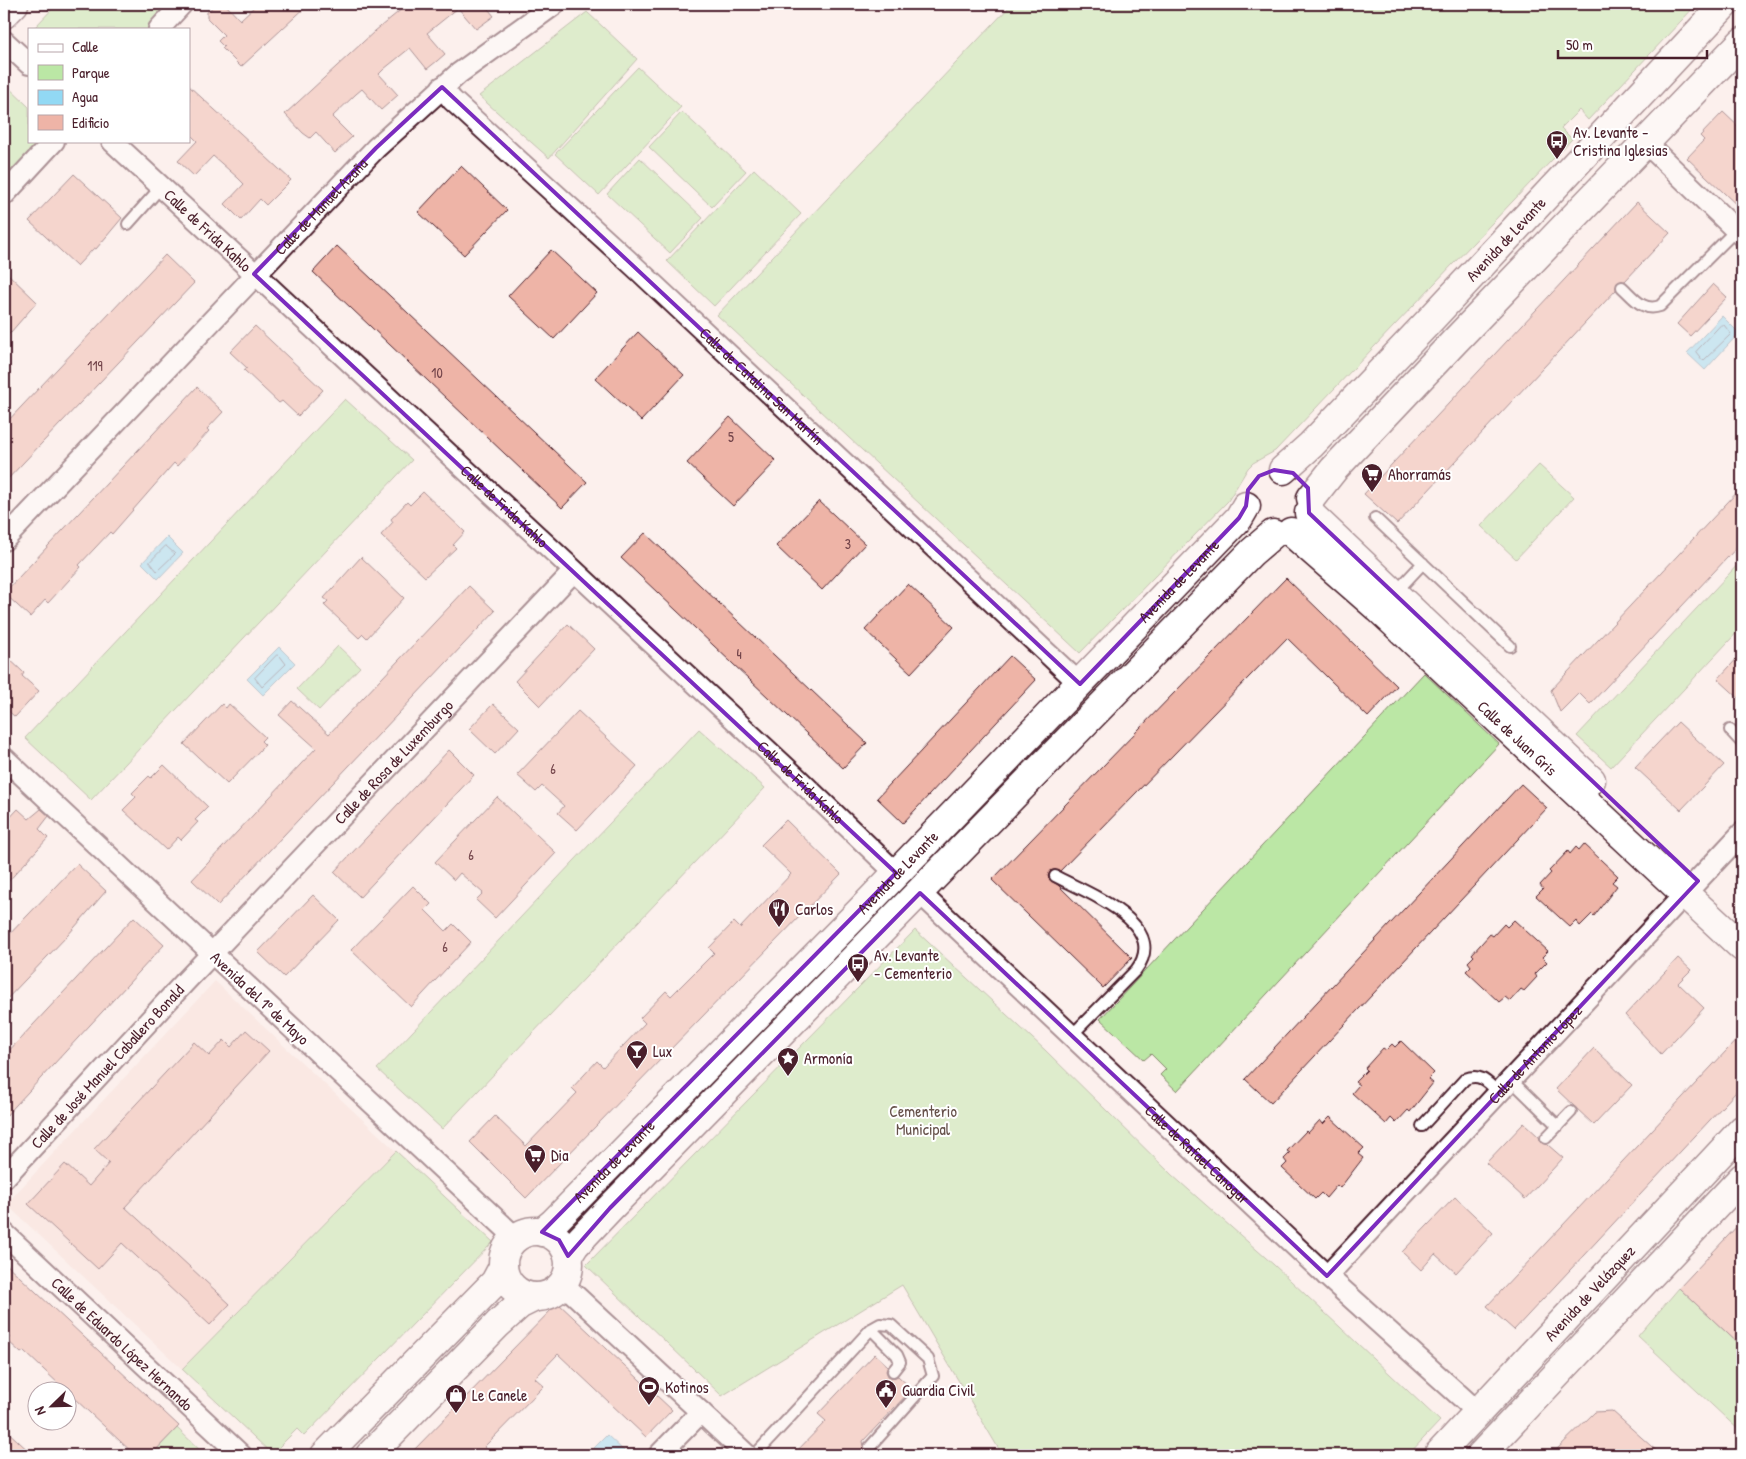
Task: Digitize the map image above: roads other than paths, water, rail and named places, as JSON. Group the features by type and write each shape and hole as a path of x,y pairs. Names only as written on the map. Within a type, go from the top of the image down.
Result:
{"street":[{"path":"4,14 14,4"},
{"path":"160,28 182,4"},
{"name":"Calle de Manuel Azaña","path":"4,540 254,274 376,148 442,88 555,4"},
{"name":"Avenida de Levante","path":"542,1232 553,1224 1240,518 1260,484 1311,445 1725,4"},
{"path":"4,41 28,63"},
{"name":"Avenida de Levante","path":"568,1256 575,1245 610,1208 920,894 1246,559 1296,519 1329,475 1742,42"},
{"name":"Calle de Catalina San Martín","path":"442,88 452,100 628,260 1080,684"},
{"path":"4,196 53,142"},
{"name":"Calle de Frida Kahlo","path":"113,142 896,873"},
{"path":"1646,143 1739,233"},
{"path":"1302,479 1296,519 1260,529 1251,519 1260,484 1302,479"},
{"name":"Calle de Juan Gris","path":"1296,519 1394,593 1692,887 1742,948"},
{"name":"Calle de Juan Gris","path":"1296,519 1379,609 1692,887 1742,924"},
{"name":"Calle de Rosa de Luxemburgo","path":"212,953 574,571"},
{"name":"Avenida del 1º de Mayo","path":"4,758 516,1238"},
{"name":"Calle de Antonio López","path":"1327,1276 1742,833"},
{"name":"Calle de Rafael Canogar","path":"920,894 1327,1276 1479,1413"},
{"name":"Calle de José Manuel Caballero Bonald","path":"4,1178 212,953"},
{"name":"Avenida de Velázquez","path":"1438,1455 1742,1130"},
{"name":"Avenida de Velázquez","path":"1481,1455 1742,1178"},
{"path":"325,1455 494,1282 503,1268 506,1251 516,1238 530,1231 542,1232 559,1240 568,1256 568,1271 562,1283 550,1293 535,1297 519,1305 498,1324 370,1455"},
{"name":"Calle de Eduardo López Hernando","path":"4,1232 241,1455"},
{"path":"503,1268 507,1279 514,1288 523,1294 535,1297"},
{"path":"562,1283 747,1455"},
{"path":"659,1455 701,1412"}],"lane":[{"path":"128,224 161,187"},
{"path":"1622,286 1642,306 1652,309 1660,306 1739,233"},
{"path":"1375,518 1510,646"},
{"path":"1394,593 1423,563"},
{"path":"1730,730 1742,743"},
{"path":"1055,876 1126,915 1139,930 1145,943 1144,960 1071,1036"},
{"path":"1422,1126 1465,1079 1474,1076 1504,1085 1558,1126"},
{"path":"1546,1138 1571,1112"},
{"path":"755,1455 871,1329 880,1324 892,1325 928,1359 933,1376 870,1447"},
{"path":"871,1329 898,1354 900,1362 893,1371"}],"water":[{"path":"1722,316 1739,333 1705,370 1687,353"},
{"path":"167,537 183,553 158,579 142,563"},
{"path":"279,647 295,663 263,695 247,679"},
{"path":"607,1435 625,1452 622,1455 587,1455"}],"place":[{"name":"Av. Levante - Cristina Iglesias","path":"1557,160"},
{"name":"Ahorramás","path":"1372,493"},
{"name":"Carlos","path":"779,928"},
{"name":"Av. Levante - Cementerio","path":"858,983"},
{"name":"Lux","path":"637,1070"},
{"name":"Armonía","path":"788,1077"},
{"name":"Dia","path":"535,1174"},
{"name":"Kotinos","path":"649,1406"},
{"name":"Guardia Civil","path":"886,1409"},
{"name":"Le Canele","path":"456,1414"}],"park label":[{"name":"Cementerio Municipal","path":"923,1120"}]}
